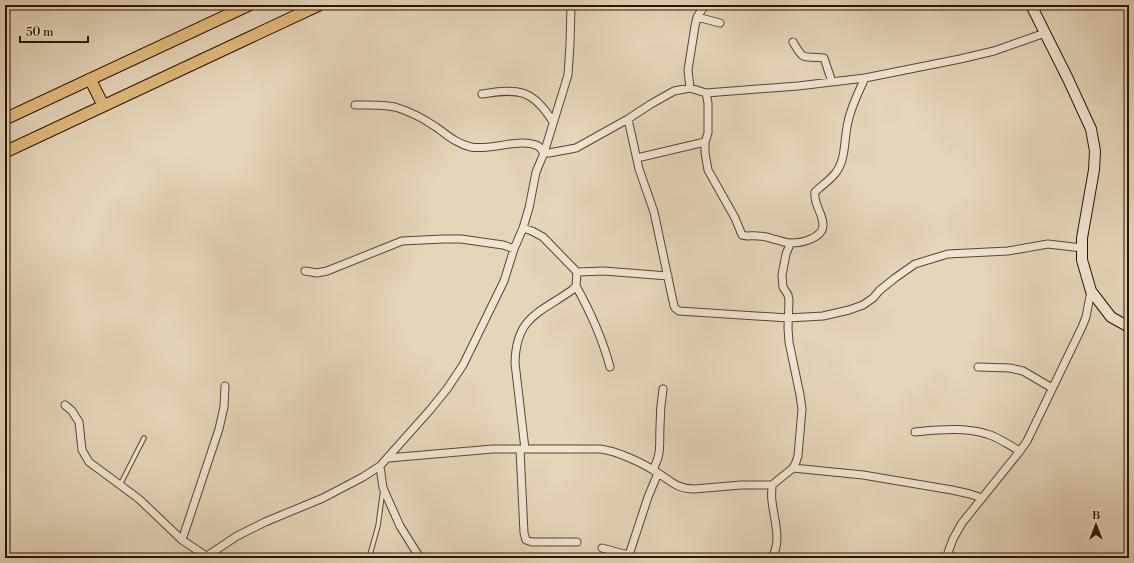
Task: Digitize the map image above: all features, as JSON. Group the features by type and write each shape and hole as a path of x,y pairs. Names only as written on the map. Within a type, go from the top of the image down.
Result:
{"main road":[{"path":"5,120 249,5"},
{"path":"5,152 319,5"},
{"path":"1030,5 1068,79 1091,129 1095,151 1094,170 1082,238 1082,260 1091,291 1111,317 1129,327"},
{"path":"90,79 103,105"}],"street":[{"path":"65,405 79,422 82,450 94,466 144,504 182,540 205,557 237,536 265,522 290,513 323,498 363,477 380,466 438,400 464,365 504,281 514,249 530,208 536,172 544,153 568,75 571,5"},
{"path":"690,88 688,70 697,16 705,5"},
{"path":"697,16 720,23"},
{"path":"544,153 576,148 674,91 690,88 706,93 798,86 865,78 994,51 1045,33"},
{"path":"792,42 800,55 805,58 824,58 832,82"},
{"path":"706,93 708,103 708,133 705,142 705,153 708,170 735,218 742,235 772,238 790,244 804,242 818,236 823,230 823,224 814,198 814,192 836,173 840,166 843,156 848,120 865,78"},
{"path":"482,94 500,91 516,91 527,94 538,101 553,122"},
{"path":"355,105 394,107 413,114 436,127 452,139 473,148 521,143 532,144 540,147 544,153"},
{"path":"628,119 642,178 654,212 674,306 679,311 788,318 823,316 863,305 873,298 880,290 915,264 948,254 1008,251 1048,244 1082,248"},
{"path":"637,158 705,142"},
{"path":"523,228 542,237 577,272 604,271 668,276"},
{"path":"305,271 316,273 327,271 402,241 443,239 461,240 503,245 514,249"},
{"path":"388,458 470,450 608,450 623,455 656,471 680,488 694,490 741,485 772,485 793,468 796,462 798,456 802,409 789,342 789,300 783,287 782,275 786,254 790,244"},
{"path":"577,272 576,286 597,327 610,367"},
{"path":"576,286 532,317 521,330 517,340 515,363 522,449 524,533 526,540 532,542 577,542"},
{"path":"946,558 953,540 962,524 1020,451 1033,430 1082,327 1086,317 1091,291"},
{"path":"978,367 1010,368 1023,371 1052,388"},
{"path":"182,540 219,429 224,407 225,386"},
{"path":"602,548 624,554 629,554 630,552 656,471 660,452 660,416 663,389"},
{"path":"915,432 958,430 977,432 994,436 1020,451"},
{"path":"380,466 383,488 400,526 420,558"},
{"path":"793,468 863,475 952,490 982,498"},
{"path":"772,485 772,500 777,535 776,549 772,558"}],"lane":[{"path":"120,485 144,438"},
{"path":"369,558 378,526 383,488"}]}
